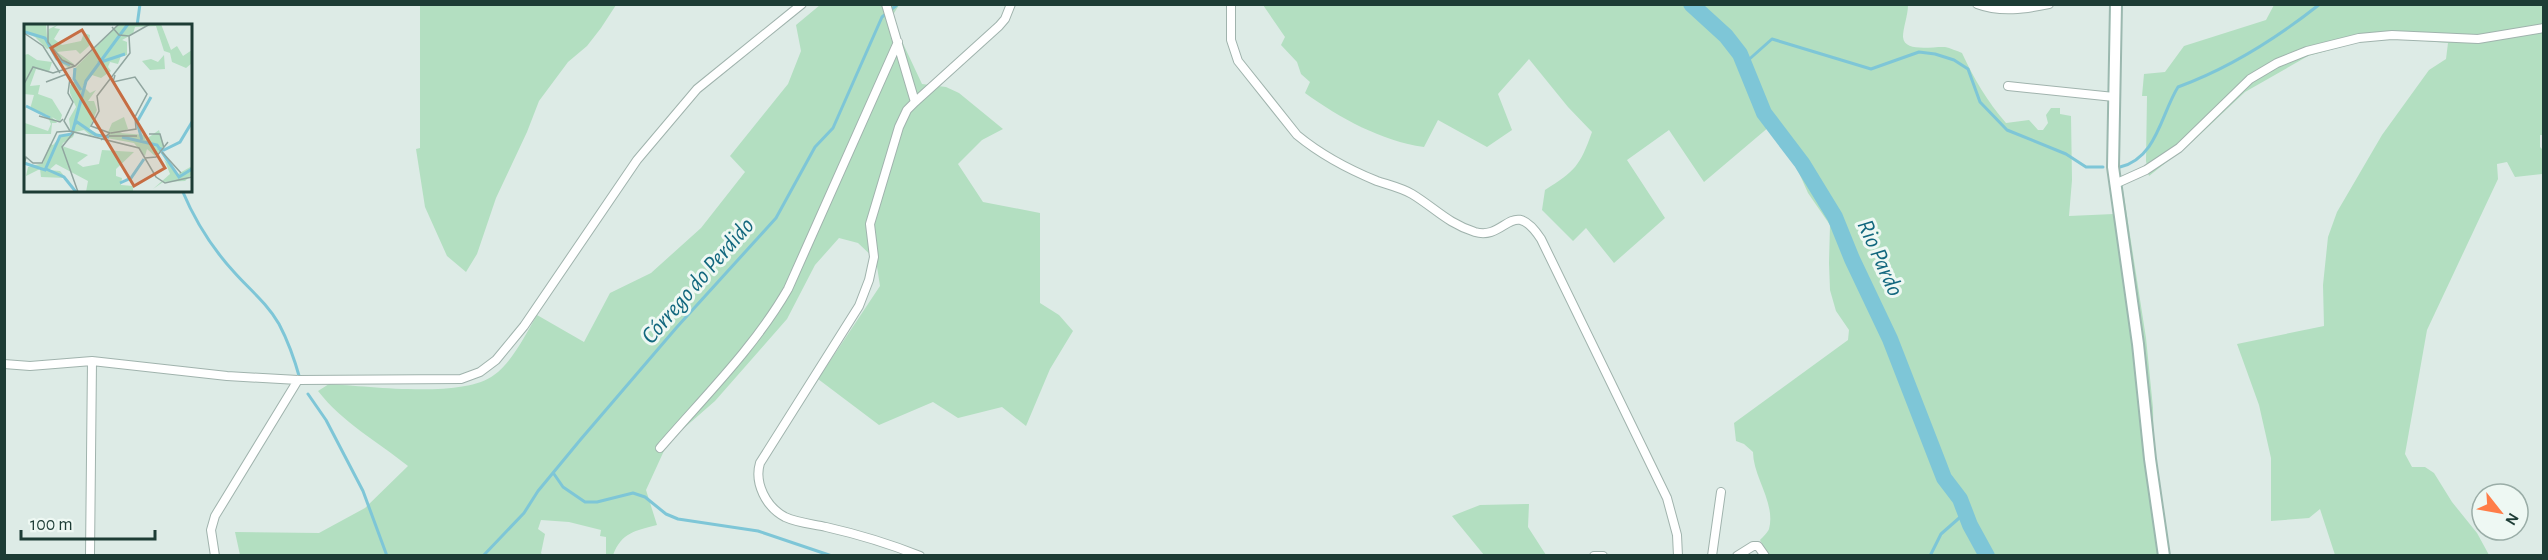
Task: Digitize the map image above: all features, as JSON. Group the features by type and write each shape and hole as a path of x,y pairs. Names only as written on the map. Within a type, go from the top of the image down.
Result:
{"street":[{"path":"4,364 30,366 93,361 227,376 298,380 461,379 480,372 496,360 524,327 637,160 697,89 802,4"},
{"path":"886,4 915,102"},
{"path":"920,555 785,517 774,509 765,497 758,482 757,471 760,462 860,306 874,257 870,224 899,127 907,110 999,26 1005,19 1011,4"},
{"path":"1231,4 1231,40 1238,61 1286,121 1308,144 1362,175 1410,193 1452,223 1468,230 1481,234 1491,232 1513,219 1521,219 1533,226 1667,498 1677,536 1678,555"},
{"path":"1977,4 1993,10 2030,8 2049,4"},
{"path":"2116,4 2113,167 2164,555"},
{"path":"2115,184 2146,170 2179,148 2250,79 2277,63 2307,51 2359,38 2392,35 2478,39 2544,28"},
{"path":"660,448 755,339 788,289 898,42"},
{"path":"2008,86 2114,97"},
{"path":"90,555 93,361"},
{"path":"215,555 211,530 215,516 298,380"},
{"path":"1712,555 1721,492"},
{"path":"1737,555 1753,546 1758,546 1765,555"},
{"path":"1594,555 1603,555"}],"green space":[{"path":"420,5 616,5 587,46 568,62 539,101 496,198 477,254 466,272 447,256 425,207 416,149 420,148"},
{"path":"820,5 899,5 891,18 922,84 946,87 959,93 1003,129 982,140 958,164 983,202 1040,213 1040,303 1059,315 1073,331 1050,369 1026,426 1002,407 958,418 933,402 879,425 818,379 880,286 876,260 858,243 839,238 815,265 787,319 715,401 668,442 646,490 657,525 625,537 613,555 606,555 606,537 600,536 601,530 569,522 541,520 538,529 545,534 541,553 543,556 240,555 235,532 319,533 365,508 408,466 338,413 318,391 329,384 438,389 461,387 480,382 494,375 507,363 537,315 584,342 610,293 651,273 701,228 745,172 730,156 788,84 801,51 796,25"},
{"path":"1263,5 1908,5 1903,33 1905,42 1914,47 1945,47 1962,53 1981,90 2006,123 2029,120 2038,130 2043,130 2048,123 2046,115 2051,108 2060,108 2060,114 2071,116 2072,180 2069,216 2114,214 2123,190 2146,338 2153,408 2154,464 2165,555 1759,555 1766,551 1760,540 1769,529 1769,510 1756,471 1753,452 1744,444 1736,441 1734,423 1848,340 1849,330 1836,311 1830,290 1830,225 1808,193 1776,121 1704,182 1669,130 1627,160 1665,218 1614,263 1586,228 1573,241 1542,210 1545,190 1575,167 1584,153 1592,132 1568,107 1529,59 1498,94 1512,130 1487,147 1438,120 1424,147 1408,144 1362,127 1305,93 1310,82 1301,74 1297,62 1281,45 1285,37"},
{"path":"2274,5 2543,5 2544,135 2540,135 2540,147 2543,150 2543,174 2515,177 2507,162 2497,164 2498,179 2427,330 2405,454 2412,467 2425,467 2434,473 2452,502 2470,524 2470,542 2482,542 2489,555 2335,555 2320,509 2309,518 2271,521 2271,458 2259,405 2237,344 2324,326 2323,285 2328,237 2337,212 2382,135 2429,70 2446,59 2448,43 2378,37 2308,56 2245,92 2192,142 2149,176 2146,161 2147,96 2142,96 2144,74 2165,72 2184,46 2266,20"},
{"path":"1529,504 1528,527 1546,555 1484,555 1452,516 1480,505"}],"waterway":[{"path":"137,24 140,4"},
{"name":"Córrego do Perdido","path":"483,556 524,513 538,491 677,327 776,218 815,147 833,128 882,17 898,4"},
{"name":"Rio Pardo","path":"1691,4 1726,36 1740,54 1764,113 1802,163 1835,217 1890,339 1944,478 1960,499 1970,525 1987,556"},
{"path":"2120,167 2132,162 2150,145 2178,87 2216,71 2252,51 2287,29 2320,4"},
{"path":"1745,63 1772,39 1871,69 1919,52 1935,54 1954,60 1968,69 1980,102 2007,130 2066,154 2086,167 2103,167"},
{"path":"183,192 211,243 274,316 291,351 300,379"},
{"path":"308,394 326,420 363,491 387,556"},
{"path":"554,474 563,487 585,502 597,502 633,493 645,497 666,514 678,519 758,531 832,556"},
{"path":"1930,556 1941,534 1966,512"}]}
